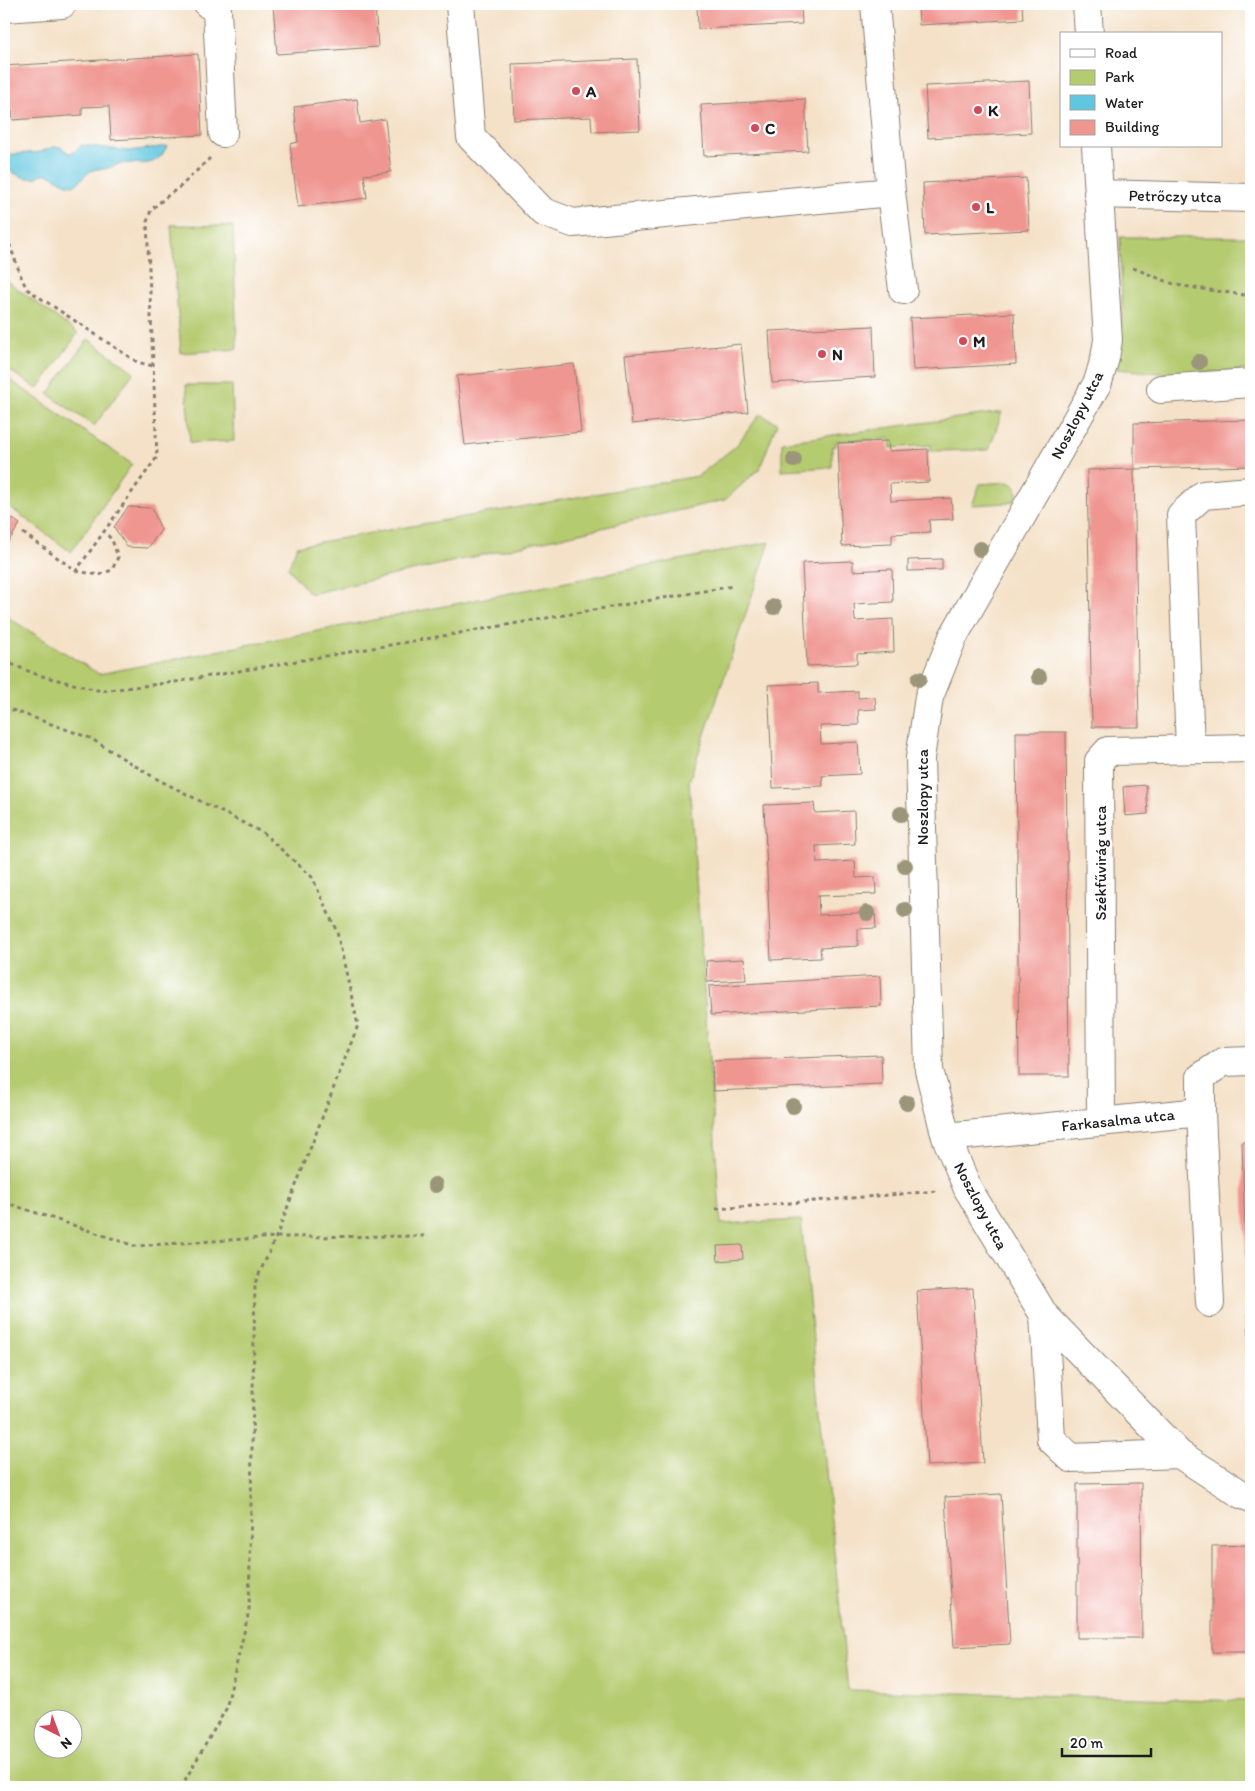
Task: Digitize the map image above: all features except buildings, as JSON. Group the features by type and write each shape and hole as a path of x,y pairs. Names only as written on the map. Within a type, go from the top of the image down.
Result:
{"street":[{"path":"4,8 62,4"},
{"path":"208,4 217,10 223,133"},
{"path":"460,4 471,137 543,212 573,224 892,192"},
{"path":"875,4 903,290"},
{"path":"1087,4 1089,32"},
{"name":"Noszlopy utca","path":"1096,148 1108,340 1098,382 954,637 929,697 920,758 929,1070 946,1137 968,1189 1044,1315 1179,1454 1241,1494 1251,1498"},
{"name":"Petrőczy utca","path":"1098,194 1251,198"},
{"path":"1161,389 1251,383"},
{"path":"1190,748 1181,515 1203,495 1251,492"},
{"name":"Székfűvirág utca","path":"1101,1121 1099,761 1108,751 1251,748"},
{"path":"1210,1303 1201,1112 1202,1077 1223,1062 1251,1061"},
{"name":"Farkasalma utca","path":"946,1137 1201,1112"},
{"name":"Noszlopy utca","path":"1044,1315 1051,1439 1071,1458 1179,1454"}],"path":[{"path":"76,571 157,457 147,222 151,210 193,176 215,152 223,133"},
{"path":"4,229 22,279 28,289 137,362 154,366"},
{"path":"1103,257 1176,285 1251,296"},
{"path":"23,533 76,571 99,575 112,570 118,557 112,540 104,531"},
{"path":"4,661 38,675 101,692 176,682 733,586"},
{"path":"4,707 90,738 155,778 264,833 312,877 337,932 358,1025 276,1237 255,1284 250,1611 226,1709 181,1787"},
{"path":"716,1209 968,1189"},
{"path":"4,1202 135,1246 276,1237 380,1238 426,1236"}],"green space":[{"path":"171,225 233,226 237,349 181,353"},
{"path":"1120,237 1251,237 1251,370 1172,374 1117,369 1122,306"},
{"path":"4,279 78,333 38,389 4,367"},
{"path":"88,339 134,372 94,426 48,394"},
{"path":"4,376 132,464 71,552 4,503"},
{"path":"186,385 232,385 234,441 190,443"},
{"path":"1002,412 989,450 931,451 931,445 891,448 890,439 836,441 836,446 832,447 832,467 782,470 782,442"},
{"path":"760,414 777,423 760,468 725,500 310,594 288,568 297,546 698,476 736,446"},
{"path":"1007,482 1013,484 1016,488 1015,500 1008,503 972,505 980,484"},
{"path":"770,542 689,781 721,1224 801,1220 848,1690 1251,1701 1251,1787 4,1787 4,615 99,674"}],"water":[{"path":"82,145 128,151 167,146 163,154 152,162 127,163 105,169 94,169 75,185 70,185 46,174 34,178 26,178 4,168 4,155 40,152 53,147 60,147 69,153 74,152"}],"place":[{"name":"A","path":"576,91"},
{"name":"K","path":"978,110"},
{"name":"C","path":"755,128"},
{"name":"L","path":"976,207"},
{"name":"M","path":"963,341"},
{"name":"N","path":"822,354"}]}
